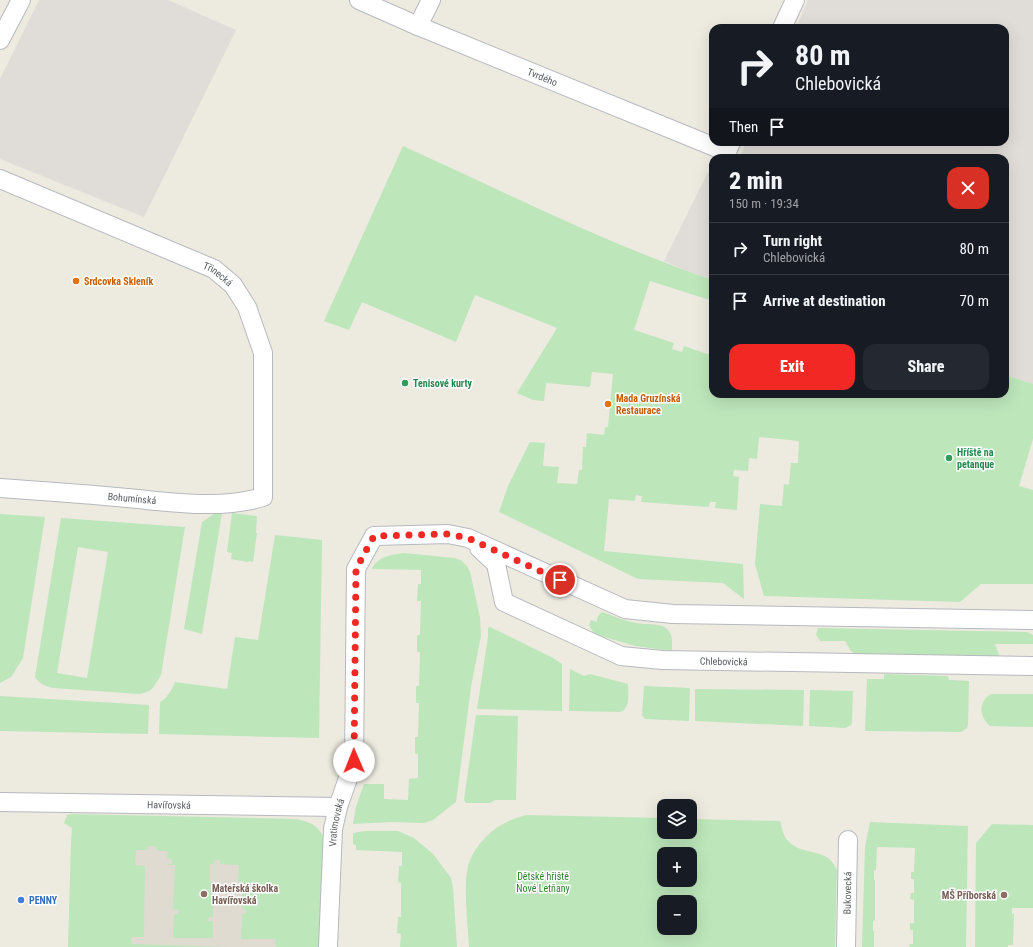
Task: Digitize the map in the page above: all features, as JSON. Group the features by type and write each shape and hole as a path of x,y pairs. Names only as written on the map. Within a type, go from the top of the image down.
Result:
{"street":[{"path":"0,40 21,0"},
{"name":"Tvrdého","path":"359,0 418,26 709,139"},
{"path":"418,26 431,0"},
{"path":"784,24 795,0"},
{"name":"Třinecká","path":"0,179 214,269 233,285 247,307 262,353 263,497"},
{"name":"Bohumínská","path":"0,488 192,504 246,502 263,497"},
{"name":"Vratimovská","path":"328,947 333,829 338,807 354,761 356,569 374,536 448,534 468,538"},
{"path":"468,538 625,610 673,614 1033,620"},
{"name":"Chlebovická","path":"468,538 496,564 504,602 621,656 662,660 1033,666"},
{"name":"Havířovská","path":"0,802 338,807"},
{"name":"Bukovecká","path":"846,947 848,840"}],"shaded area":[{"path":"39,0 168,0 236,30 144,217 0,159 0,79"},
{"path":"808,0 1033,0 1033,384 1009,376 1009,154 742,154 744,146 1009,146 1009,24 798,24"},
{"path":"708,172 709,172 709,279 664,261"},
{"name":"Mateřská školka Havířovská","path":"303,839 302,947 102,947 108,841"}],"green space":[{"path":"403,146 595,234 673,266 709,279 709,300 650,281 634,330 674,343 672,349 682,352 684,346 709,355 709,398 1009,398 1009,376 1033,384 1033,439 1019,486 1033,490 1033,584 981,584 960,602 764,596 755,564 760,504 782,506 784,484 789,485 791,463 798,463 799,441 759,437 757,459 749,458 748,471 734,470 733,476 739,477 737,510 715,508 716,502 710,502 709,507 641,502 642,496 636,495 635,501 609,499 604,551 743,564 744,599 723,583 638,579 499,512 508,486 530,442 545,443 543,466 559,467 557,483 577,484 579,470 582,470 583,447 586,447 587,433 604,435 605,427 608,427 613,374 592,372 590,387 546,383 544,401 533,400 517,393 557,328 475,295 456,342 362,302 349,330 324,321"},
{"path":"217,512 222,513 202,634 184,629 202,522"},
{"path":"232,513 257,516 257,533 253,562 231,559 232,553 227,552"},
{"path":"0,514 45,517 23,658 11,677 0,683"},
{"path":"61,518 185,527 161,675 153,688 147,692 139,694 53,688 43,684 35,677","holes":["78,547 108,552 87,678 57,673"]},
{"path":"275,535 322,540 319,738 159,734 160,702 173,688 175,682 227,689 235,637 258,640"},
{"path":"404,553 461,560 470,572 480,617 481,636 471,687 456,802 433,820 424,823 392,822 353,824 356,807 364,784 384,784 384,799 408,800 409,779 418,778 418,754 415,754 415,737 418,737 419,703 416,703 416,686 419,686 420,652 417,652 417,635 420,635 421,601 417,601 418,584 421,584 421,570 372,569 381,559"},
{"path":"603,612 631,622 659,625 664,627 671,634 672,651 635,646 594,634 589,625 591,620 597,622 598,616"},
{"path":"490,627 553,658 562,664 562,711 477,709 488,637 488,628"},
{"path":"818,628 1027,632 1033,635 1033,644 995,644 999,655 996,658 857,656 851,651 845,641 820,641 816,635"},
{"path":"570,669 584,676 590,674 628,684 628,700 624,710 620,712 569,711"},
{"path":"884,674 948,676 949,680 969,681 967,728 961,732 865,731 867,679 884,679"},
{"path":"644,686 690,688 689,721 645,719 642,715"},
{"path":"695,689 804,690 803,726 695,721"},
{"path":"810,690 853,691 851,725 845,728 809,726"},
{"path":"991,694 1033,694 1033,727 990,726 982,714 982,705"},
{"path":"0,696 149,705 148,734 0,731"},
{"path":"476,715 518,716 516,800 495,800 490,803 466,803 464,800"},
{"path":"67,815 297,819 310,823 319,830 324,838 323,947 276,947 275,939 241,939 242,914 246,914 246,910 242,909 242,882 238,882 239,865 220,864 220,860 214,860 213,864 210,864 210,882 213,883 213,917 209,917 207,921 213,921 213,938 173,938 174,914 178,914 178,910 173,909 175,865 167,864 172,864 172,859 167,858 168,851 157,851 156,846 148,846 147,850 136,850 135,865 145,866 144,937 132,937 130,940 132,941 132,944 228,947 68,947 72,828 64,823"},
{"name":"Dětské hřiště Nové Letňany","path":"526,815 657,818 657,839 697,839 697,819 780,821 788,841 801,849 821,854 833,863 837,870 835,947 469,947 466,906 468,866 473,855 488,834 511,820"},
{"path":"870,822 968,826 966,947 909,947 910,944 913,944 913,930 910,930 910,923 914,923 914,900 910,899 911,893 914,893 914,879 911,879 911,872 914,872 915,848 877,847 876,870 874,870 874,947 862,947 865,847"},
{"name":"MŠ Příborská","path":"992,824 1033,825 1033,908 1012,908 1012,914 1014,914 1013,945 1008,945 1008,947 975,947 976,843"},
{"path":"366,831 398,831 414,838 433,854 451,878 457,947 400,947 401,934 397,933 398,917 401,917 401,883 398,882 399,866 402,866 402,852 356,850 356,845 353,844 353,833"}],"place":[{"name":"Srdcovka Skleník","path":"76,281"},
{"name":"Tenisové kurty","path":"405,383"},
{"name":"Mada Gruzínská Restaurace","path":"608,404"},
{"name":"Hříště na petanque","path":"949,458"},
{"name":"Mateřská školka Havířovská","path":"204,894"},
{"name":"MŠ Příborská","path":"1004,895"},
{"name":"PENNY","path":"21,900"}],"route":[{"path":"354,761 356,569 374,536 448,534 468,538 560,580"}]}
